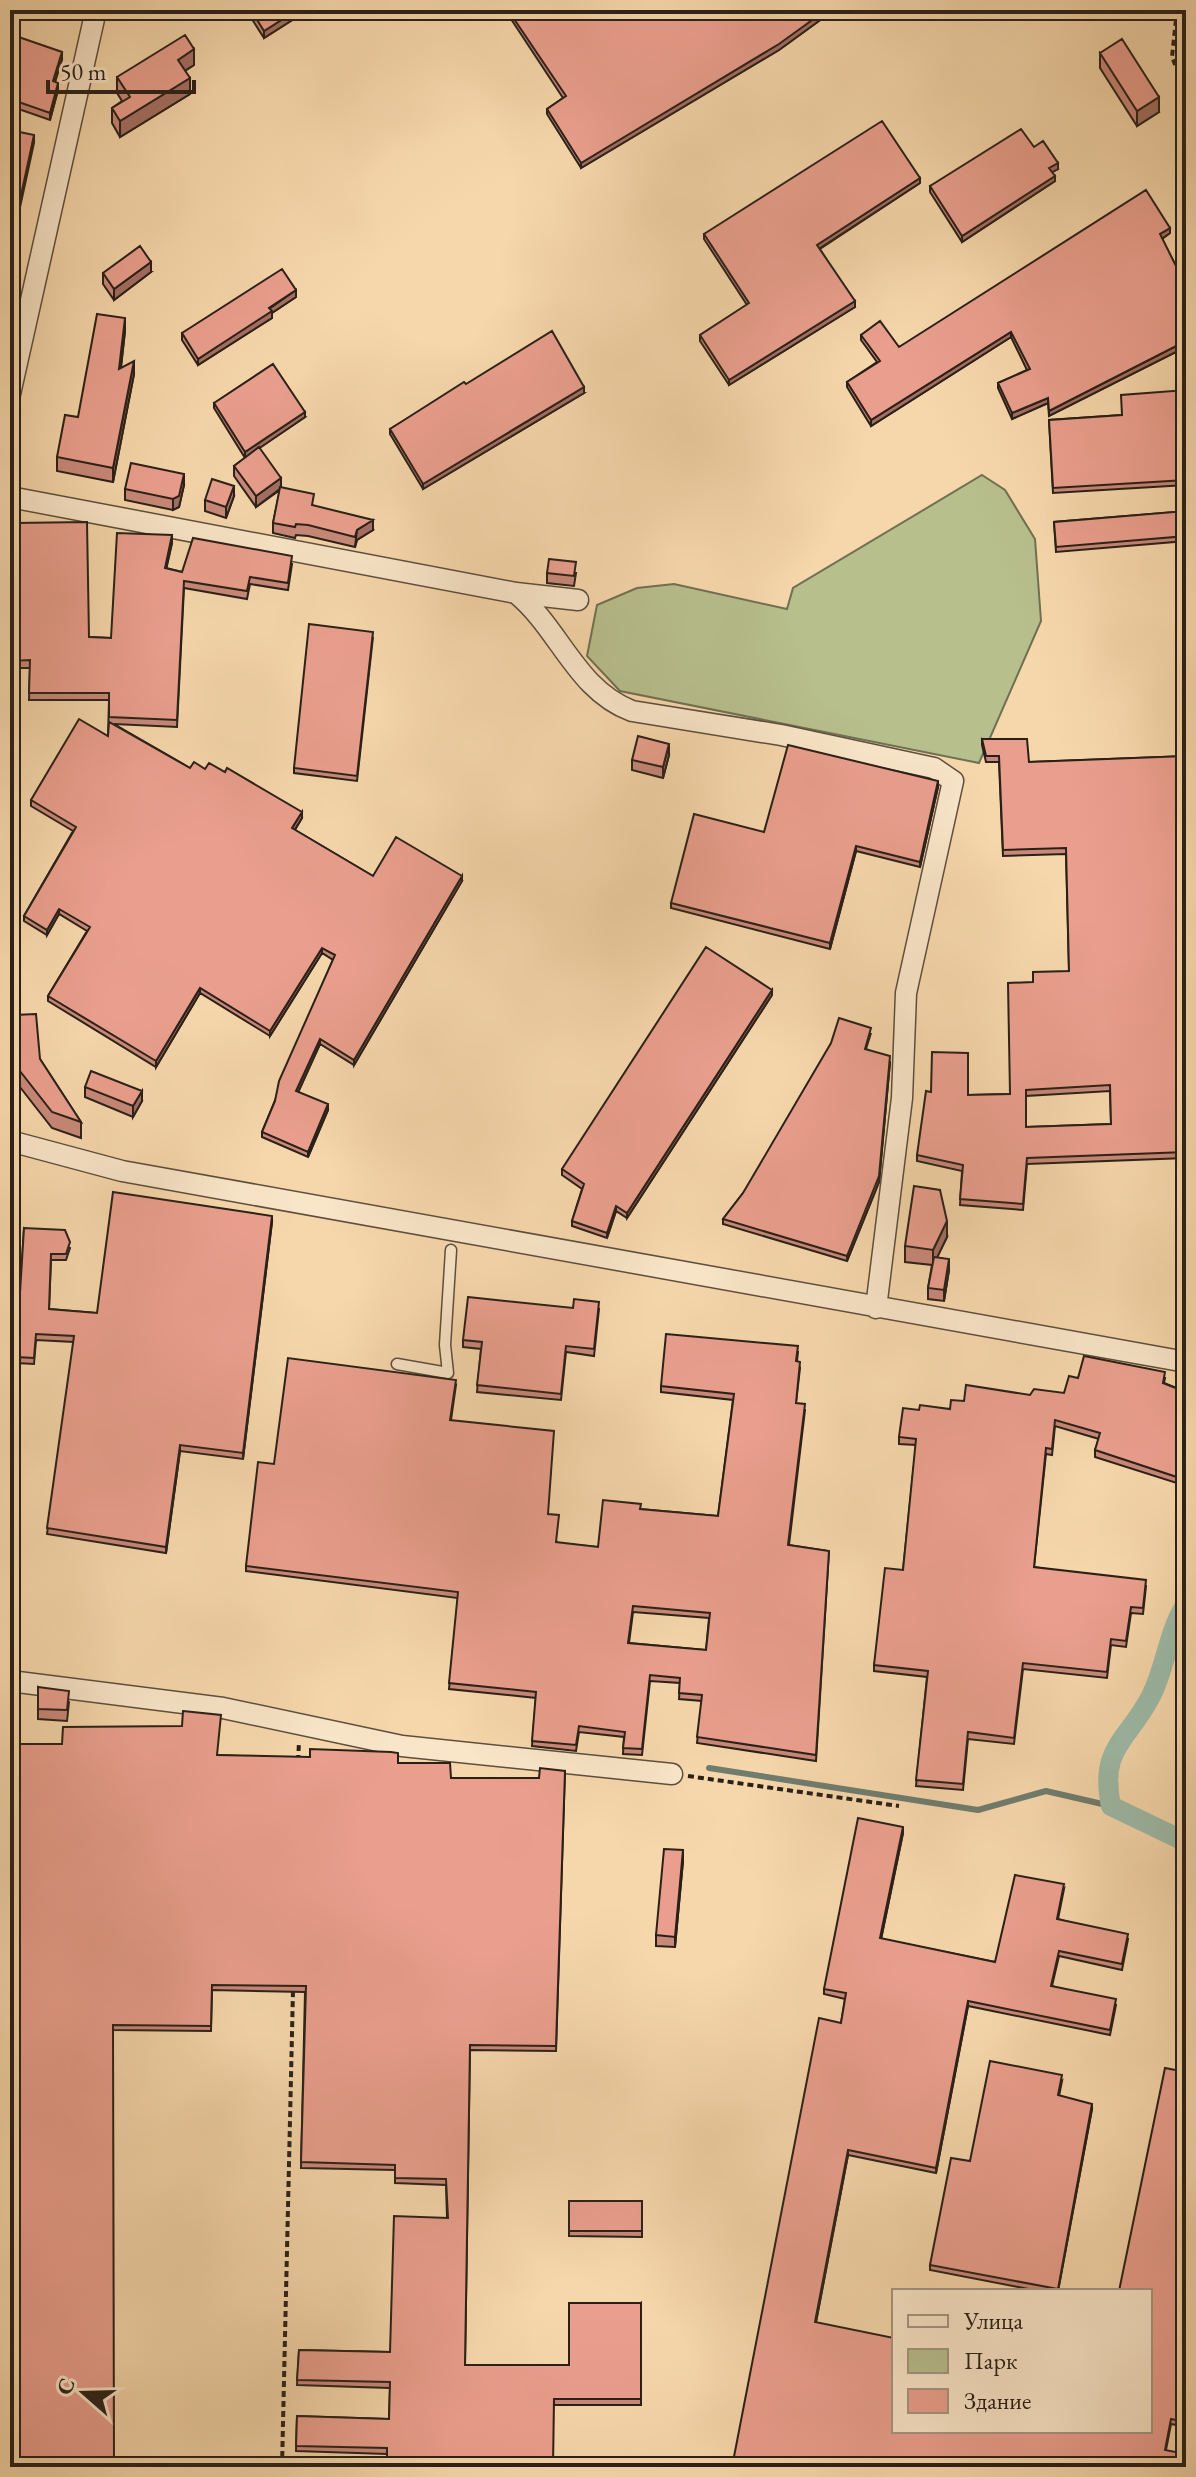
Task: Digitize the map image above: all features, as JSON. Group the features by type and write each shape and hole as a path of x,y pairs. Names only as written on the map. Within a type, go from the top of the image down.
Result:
{"street":[{"path":"10,394 96,10"},
{"path":"10,497 516,593 578,600"},
{"path":"516,593 533,608 595,691 611,703 632,711 781,735 934,768 953,781 906,993 902,1098 876,1308"},
{"path":"10,1141 122,1171 452,1241 876,1308 1186,1362"},
{"path":"10,1681 223,1708 299,1727 402,1746 672,1774"}],"lane":[{"path":"397,1364 448,1373 445,1345 452,1241"}],"path":[{"path":"1177,10 1172,57 1186,92"},
{"path":"298,1774 299,1727"},
{"path":"672,1774 899,1806"},
{"path":"282,2467 293,1979"}],"green space":[{"path":"982,475 1005,490 1035,539 1041,621 979,763 620,691 587,656 597,605 637,588 674,584 787,609 793,588"}],"building":[{"path":"251,10 297,10 264,31"},
{"path":"508,10 826,10 779,44 581,163 547,109 566,96"},
{"path":"10,34 62,52 53,81 58,83 50,113 10,99"},
{"path":"185,35 194,49 178,60 190,78 120,121 112,108 130,97 117,77"},
{"path":"1122,39 1159,97 1137,111 1100,53"},
{"path":"882,121 920,178 817,245 855,301 729,380 700,335 749,303 704,234"},
{"path":"1021,129 1034,147 1043,141 1058,163 1049,168 1055,176 962,236 930,186"},
{"path":"10,130 34,135 17,214 20,215 10,249"},
{"path":"1146,190 1170,228 1160,234 1186,286 1186,341 1049,411 1048,398 1012,413 998,383 1030,369 1011,332 871,420 847,382 880,361 861,335 880,321 899,347"},
{"path":"140,246 151,262 114,289 103,273"},
{"path":"282,269 296,290 269,308 272,311 198,359 182,333"},
{"path":"97,314 125,318 119,369 134,361 113,468 57,457 65,415 78,417"},
{"path":"552,331 584,387 423,484 390,429"},
{"path":"273,364 305,412 245,452 214,403"},
{"path":"1186,390 1186,480 1053,488 1049,420 1122,415 1121,395"},
{"path":"259,447 281,478 256,496 234,466"},
{"path":"131,463 184,474 179,496 173,499 125,489"},
{"path":"212,479 234,486 226,507 205,500"},
{"path":"280,487 314,494 312,505 373,520 357,530 355,537 308,525 296,524 295,527 273,523"},
{"path":"1186,511 1186,536 1056,547 1054,522"},
{"path":"87,522 89,637 111,638 117,533 172,535 165,568 182,572 193,538 292,556 288,583 250,577 247,591 184,581 177,720 109,717 109,693 29,693 30,660 11,661 14,523"},
{"path":"549,559 576,562 574,576 547,573"},
{"path":"309,624 373,632 357,776 294,768"},
{"path":"79,719 108,736 109,722 190,768 194,762 205,769 209,763 225,772 227,768 302,812 292,828 373,876 396,837 462,876 354,1060 320,1039 296,1091 328,1104 308,1152 262,1132 275,1101 279,1081 335,955 322,948 270,1031 200,988 156,1061 48,996 90,927 59,909 47,930 24,916 76,827 31,800"},
{"path":"638,736 669,744 663,767 632,760"},
{"path":"982,739 1027,739 1029,762 1186,756 1186,1152 1027,1158 1023,1204 960,1199 963,1165 917,1155 926,1091 931,1092 932,1052 968,1053 968,1095 1010,1094 1008,983 1033,982 1033,972 1069,971 1066,848 1003,850 999,756 986,756","holes":["1110,1085 1111,1124 1026,1127 1026,1090"]},
{"path":"788,745 938,781 920,862 856,846 830,943 671,903 694,814 764,832"},
{"path":"706,947 772,990 627,1213 616,1206 607,1233 572,1221 584,1184 562,1169"},
{"path":"36,1014 40,1059 81,1122 52,1112 16,1066 14,1015"},
{"path":"839,1018 871,1028 865,1049 890,1056 879,1176 847,1256 723,1219 743,1193 831,1043"},
{"path":"91,1071 142,1091 133,1106 85,1087"},
{"path":"914,1186 940,1190 947,1221 933,1250 905,1246"},
{"path":"113,1192 272,1216 243,1453 180,1445 166,1547 47,1528 74,1336 36,1334 34,1358 16,1357 24,1228 65,1230 70,1242 66,1254 51,1254 49,1309 97,1313"},
{"path":"934,1257 949,1259 944,1290 928,1288"},
{"path":"468,1297 573,1308 574,1299 599,1302 594,1349 566,1346 561,1394 477,1385 482,1342 463,1340"},
{"path":"666,1334 798,1346 796,1361 800,1362 796,1403 805,1404 788,1545 829,1551 816,1755 697,1737 702,1695 679,1693 680,1678 650,1675 642,1749 623,1748 625,1732 579,1726 576,1745 532,1741 536,1692 449,1683 458,1592 246,1566 258,1462 274,1464 288,1358 456,1380 450,1420 554,1431 548,1514 559,1515 556,1542 598,1547 603,1500 641,1504 640,1509 718,1516 734,1394 661,1386","holes":["633,1606 710,1613 706,1650 628,1643"]},
{"path":"1084,1356 1165,1372 1163,1383 1186,1392 1186,1480 1095,1450 1100,1433 1055,1420 1052,1449 1046,1448 1034,1567 1146,1580 1143,1608 1131,1607 1126,1641 1111,1639 1107,1672 1023,1663 1014,1738 968,1732 963,1784 916,1780 928,1671 874,1665 885,1568 903,1570 916,1439 899,1437 903,1408 919,1410 920,1405 950,1409 951,1400 964,1401 966,1385 1030,1395 1034,1389 1064,1393 1069,1376 1078,1378"},
{"path":"38,1687 69,1691 67,1710 38,1709"},
{"path":"183,1711 221,1715 217,1755 310,1757 310,1749 391,1752 398,1753 398,1763 450,1763 451,1778 539,1778 540,1768 565,1771 556,2046 470,2045 465,2365 569,2365 569,2303 641,2303 641,2399 554,2399 553,2467 387,2467 387,2448 296,2446 297,2416 389,2419 390,2382 297,2380 299,2350 390,2352 394,2216 448,2218 446,2179 395,2178 395,2165 301,2162 306,1986 212,1985 211,2026 113,2025 114,2467 17,2467 18,1744 62,1744 63,1727 182,1726"},
{"path":"858,1818 903,1827 880,1938 995,1962 1015,1875 1064,1884 1057,1919 1128,1934 1122,1964 1059,1951 1051,1986 1116,1999 1110,2030 968,2001 936,2168 848,2150 815,2322 892,2338 892,2433 1152,2433 1152,2289 1119,2289 1165,2068 1186,2072 1186,2422 1171,2419 1165,2450 1186,2454 1186,2467 732,2467 819,2018 841,2023 846,1993 824,1989"},
{"path":"664,1849 683,1850 675,1937 656,1935"},
{"path":"990,2061 1062,2075 1058,2095 1092,2104 1058,2289 930,2265 951,2158 970,2161"},
{"path":"569,2201 642,2201 642,2231 569,2231"}],"waterway":[{"path":"1186,1604 1175,1626 1151,1696 1112,1757 1108,1786 1111,1806 1186,1842"},
{"path":"709,1768 978,1810 1046,1791 1111,1806"}]}
